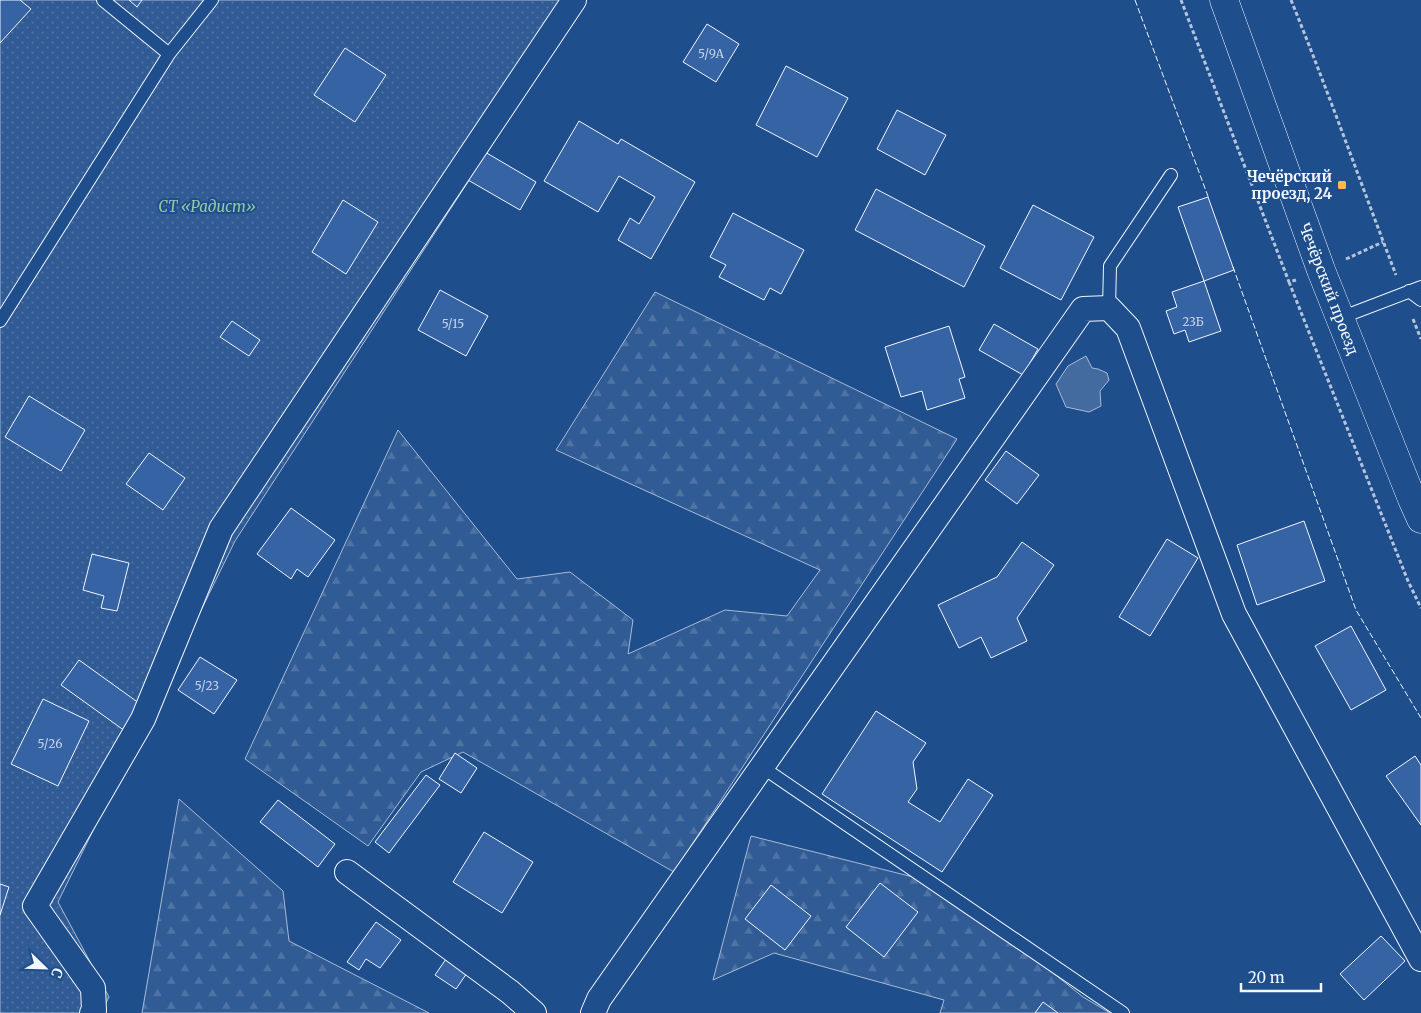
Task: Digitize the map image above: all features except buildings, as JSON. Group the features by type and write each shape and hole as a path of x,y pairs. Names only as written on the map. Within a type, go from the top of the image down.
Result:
{"main road":[{"name":"Чечёрский проезд","path":"1224,0 1321,270 1421,519"}],"street":[{"path":"92,1013 94,1010 93,988 35,906 143,719 221,529 574,0"},
{"path":"593,1013 599,998 1084,309 1109,308 1128,328 1234,614 1421,959"},
{"path":"347,872 510,992 534,1013"}],"lane":[{"path":"103,0 169,54"},
{"path":"0,321 169,54 212,0"},
{"path":"1109,308 1110,266 1171,175"},
{"path":"1340,318 1421,287"},
{"path":"1406,292 1421,300"},
{"path":"762,767 1123,1013"}],"path":[{"path":"1181,0 1183,7"},
{"path":"1291,0 1319,68 1370,209 1406,292 1421,339"},
{"path":"1290,282 1408,581 1421,608"}],"green space":[{"name":"СТ «Радист»","path":"0,0 586,0 235,541 58,902 109,997 101,1013 0,1013"},
{"path":"655,292 957,439 674,872 463,752 421,772 368,846 245,759 398,430 517,579 570,572 633,620 628,654 725,610 787,616 820,570 556,450"},
{"path":"179,799 283,891 289,941 429,1013 142,1013"},
{"path":"751,836 913,877 1047,968 1083,997 1110,1013 940,1013 944,1000 774,953 713,980"}],"shaded area":[{"path":"1086,356 1092,368 1107,373 1109,380 1100,391 1101,406 1089,412 1066,407 1056,384 1068,366"}],"fence":[{"path":"1135,0 1209,199"},
{"path":"1233,267 1356,610 1421,718"}],"place":[{"name":"Чечёрский проезд, 24","path":"1342,185"}]}
